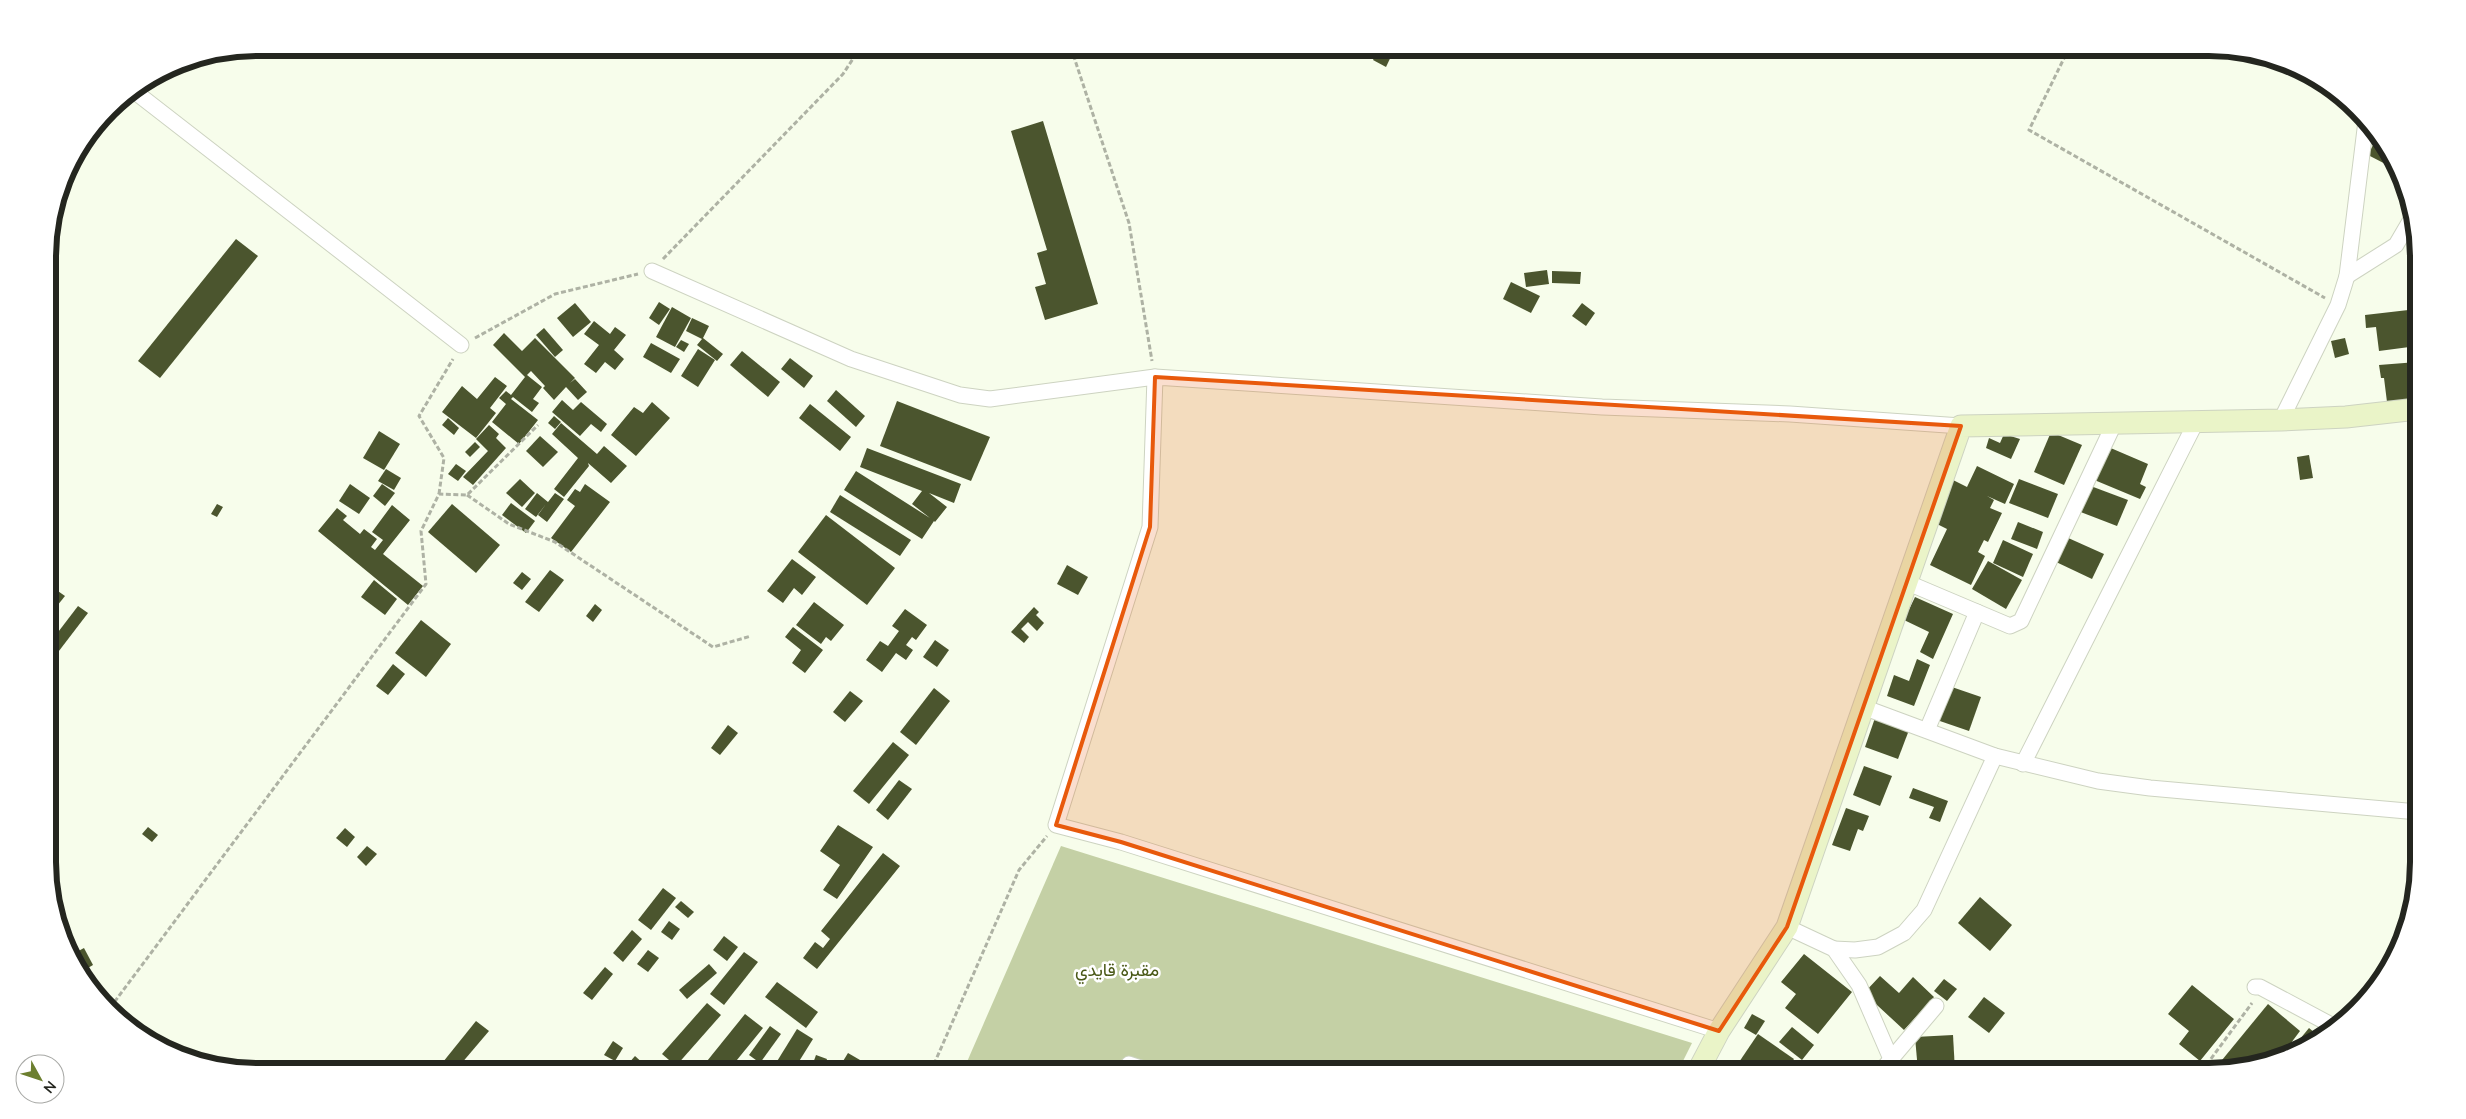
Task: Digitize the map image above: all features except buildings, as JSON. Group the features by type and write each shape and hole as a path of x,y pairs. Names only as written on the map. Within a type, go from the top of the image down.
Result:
{"street":[{"path":"139,95 461,345"},
{"path":"2281,420 2338,305 2347,276 2365,131"},
{"path":"2347,276 2396,245 2407,226"},
{"path":"652,271 851,359 960,394 990,399 1154,377 1602,407 1790,414 1961,426 2114,424 2197,420 2281,420 2346,417 2410,410"},
{"path":"1154,377 1150,528 1056,825 1121,842 1719,1031"},
{"path":"2023,764 2197,420"},
{"path":"1906,582 2010,626 2021,621 2114,424"},
{"path":"1702,1063 1719,1031 1787,927 1961,426"},
{"path":"1927,730 1977,612"},
{"path":"1862,707 1995,756 2098,781 2150,788 2410,811"},
{"path":"1787,927 1834,949 1855,950 1878,947 1904,933 1924,910 1995,756"},
{"path":"1834,949 1859,985 1891,1063"},
{"path":"2255,987 2260,987 2328,1023"},
{"path":"1893,1063 1936,1006"}],"path":[{"path":"114,1003 426,584 421,532 439,494 444,458 419,416 461,345 556,294 652,271 843,74 855,56"},
{"path":"1073,56 1129,223 1154,377"},
{"path":"2065,56 2029,130 2338,305"},
{"path":"468,495 538,425"},
{"path":"439,494 468,495 509,524 555,542 714,647 751,636"},
{"path":"935,1063 1019,870 1056,825"},
{"path":"2208,1063 2252,1002 2255,987"}],"highlighted area":[{"path":"1155,377 1961,426 1787,927 1719,1031 1121,842 1056,825 1150,527"}],"green space":[{"name":"مقبرة قايدي","path":"1061,846 1692,1043 1682,1063 966,1063"}]}
